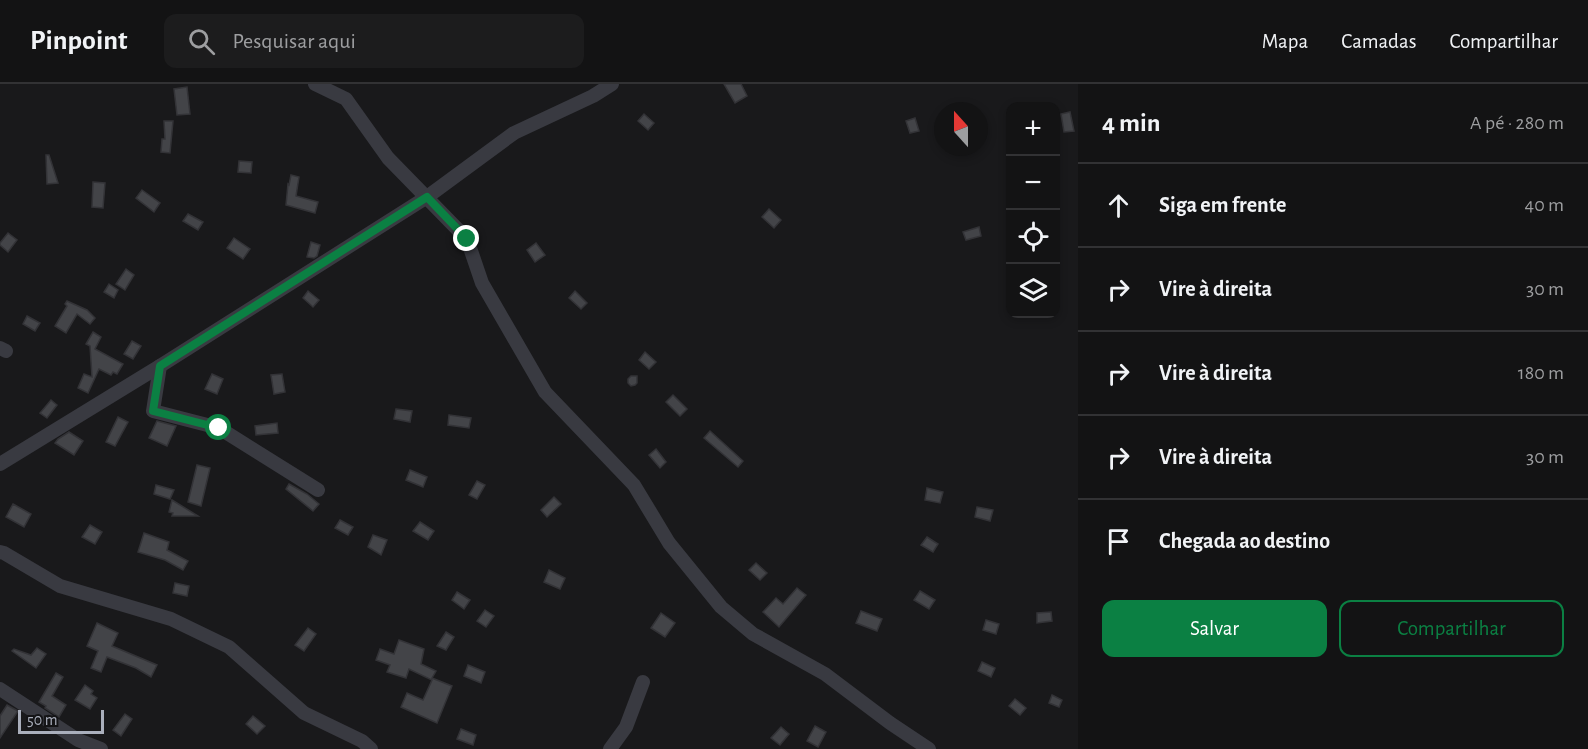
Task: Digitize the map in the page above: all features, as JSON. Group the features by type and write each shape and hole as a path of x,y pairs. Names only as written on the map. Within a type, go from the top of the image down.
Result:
{"street":[{"path":"315,84 346,99 388,158 467,239 482,283 545,392 634,485 669,543 721,607 753,634 825,674 929,749"},
{"path":"0,464 427,197 514,133 593,96 612,84"},
{"path":"160,366 153,411 219,428 318,490"},
{"path":"0,552 60,586 171,619 229,647 304,713 362,741 370,749"},
{"path":"610,749 626,727 643,682"},
{"path":"0,689 78,740 101,749"}],"building":[{"path":"724,84 741,84 747,96 735,103"},
{"path":"187,87 190,114 177,115 174,89"},
{"path":"1070,112 1074,131 1064,132 1061,114"},
{"path":"644,114 654,123 648,130 638,121"},
{"path":"915,118 919,131 910,133 906,121"},
{"path":"164,121 173,121 170,153 161,152 162,139 165,139"},
{"path":"46,155 49,155 58,183 47,184"},
{"path":"239,161 252,162 251,173 238,172"},
{"path":"291,175 299,177 296,196 318,202 315,213 286,205"},
{"path":"93,182 105,183 103,208 92,207"},
{"path":"142,190 160,203 154,212 136,198"},
{"path":"769,209 781,220 774,228 762,217"},
{"path":"188,214 203,222 198,230 183,221"},
{"path":"979,227 981,236 966,240 963,232"},
{"path":"8,233 17,240 8,252 0,243"},
{"path":"234,238 250,249 243,259 227,248"},
{"path":"311,242 320,245 317,256 314,258 307,257"},
{"path":"536,243 545,255 535,262 527,250"},
{"path":"126,269 134,275 125,290 116,284"},
{"path":"109,284 118,290 114,298 104,292"},
{"path":"308,291 319,300 313,307 303,298"},
{"path":"575,291 587,303 581,309 569,298"},
{"path":"67,301 87,310 95,318 90,324 77,314 66,333 55,326 67,306 65,304"},
{"path":"27,316 40,323 35,331 23,324"},
{"path":"93,332 101,337 95,349 123,364 117,374 113,372 111,375 99,369 88,393 78,388 84,374 92,377 90,346 86,344"},
{"path":"132,341 141,346 133,359 124,354"},
{"path":"645,352 656,362 649,369 639,360"},
{"path":"212,374 223,379 217,394 205,389"},
{"path":"282,374 285,392 274,394 271,375"},
{"path":"631,376 637,376 637,383 631,386 628,379"},
{"path":"673,395 687,409 680,416 666,402"},
{"path":"51,400 57,405 47,418 40,413"},
{"path":"396,409 412,411 410,422 394,419"},
{"path":"449,415 471,418 469,428 448,425"},
{"path":"118,417 128,422 115,446 106,442"},
{"path":"157,421 176,426 167,446 149,438"},
{"path":"277,423 278,433 256,435 255,426"},
{"path":"710,431 743,461 738,467 704,438"},
{"path":"69,432 83,441 74,455 55,443"},
{"path":"656,449 666,462 660,468 649,455"},
{"path":"197,465 210,468 201,506 188,502"},
{"path":"410,470 427,477 423,487 406,480"},
{"path":"477,481 485,485 477,499 469,495"},
{"path":"289,484 319,504 313,511 286,489"},
{"path":"156,485 174,490 170,499 154,494"},
{"path":"927,488 943,492 940,503 925,500"},
{"path":"554,497 561,504 547,517 541,510"},
{"path":"172,500 198,516 172,516 173,513 169,512"},
{"path":"13,504 31,514 24,527 6,517"},
{"path":"977,507 993,510 990,521 975,517"},
{"path":"340,520 353,527 348,535 335,528"},
{"path":"420,522 434,531 428,540 413,531"},
{"path":"90,525 102,532 95,544 82,537"},
{"path":"144,533 169,542 167,550 188,561 183,570 165,560 138,552"},
{"path":"373,535 387,540 381,555 368,547"},
{"path":"927,537 938,544 933,552 921,545"},
{"path":"756,563 767,573 760,580 749,570"},
{"path":"549,570 565,578 560,589 544,582"},
{"path":"175,583 189,586 187,596 173,593"},
{"path":"797,588 806,595 779,627 763,612 776,598 783,604"},
{"path":"920,591 935,600 929,609 914,600"},
{"path":"457,592 470,600 464,609 452,600"},
{"path":"485,610 494,616 486,627 477,621"},
{"path":"861,611 882,619 877,631 856,623"},
{"path":"1051,612 1052,621 1037,623 1037,613"},
{"path":"661,613 675,623 665,637 651,628"},
{"path":"986,620 999,624 996,634 983,630"},
{"path":"97,623 118,633 112,646 157,665 151,677 136,668 107,657 101,672 91,668 98,651 87,646"},
{"path":"308,628 316,634 304,651 295,645"},
{"path":"446,632 454,637 446,650 437,646"},
{"path":"399,640 424,649 421,664 436,671 432,678 452,686 437,723 401,707 407,693 423,700 432,680 409,669 406,678 387,672 390,665 376,660 380,649 394,654"},
{"path":"37,648 46,654 36,668 12,651 14,649 31,655"},
{"path":"982,662 995,668 991,677 978,671"},
{"path":"468,665 485,672 481,683 464,676"},
{"path":"56,673 63,677 52,696 66,705 59,717 39,702"},
{"path":"85,685 93,691 91,694 97,698 90,709 75,700"},
{"path":"1052,695 1062,700 1059,707 1049,703"},
{"path":"1015,699 1026,708 1020,715 1009,706"},
{"path":"7,705 18,711 0,738 0,716"},
{"path":"125,714 132,719 121,736 113,730"},
{"path":"253,716 265,726 257,734 246,724"},
{"path":"815,726 826,732 818,747 807,741"},
{"path":"781,727 789,734 780,745 771,738"},
{"path":"461,729 476,735 473,745 457,739"}],"route":[{"path":"219,428 153,411 160,366 427,197 467,239"}]}
